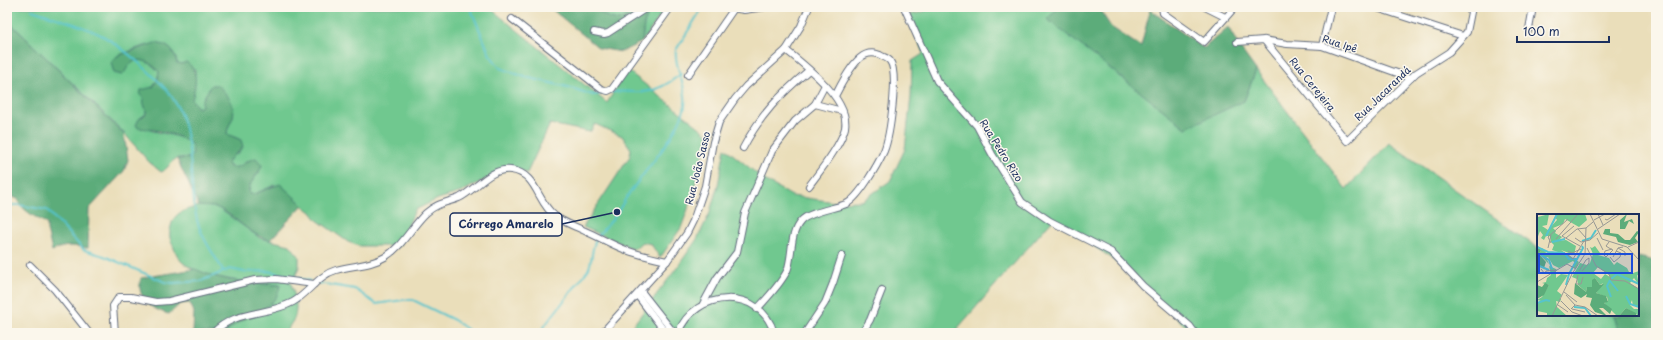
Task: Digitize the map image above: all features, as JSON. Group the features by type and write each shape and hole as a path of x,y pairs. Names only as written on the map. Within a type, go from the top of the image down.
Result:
{"street":[{"path":"594,32 604,34 608,33 648,7"},
{"path":"512,19 601,90 608,91 612,89 671,7"},
{"path":"688,76 733,8 744,10 765,7"},
{"name":"Rua João Sasso","path":"602,333 639,293 680,244 694,221 705,186 712,142 719,122 746,86 786,50 801,26 809,7"},
{"name":"Rua Pedro Rizo","path":"904,7 937,81 977,126 992,154 1022,202 1050,221 1111,252 1143,286 1190,326 1195,333"},
{"path":"1205,7 1225,17"},
{"path":"1163,10 1204,42 1235,7"},
{"path":"1322,46 1331,7"},
{"path":"1374,7 1463,36"},
{"name":"Rua Jacarandá","path":"1347,141 1411,78 1449,52 1467,32 1472,7"},
{"path":"1529,29 1533,7"},
{"name":"Rua Ipê","path":"1237,42 1264,40 1287,44 1322,46 1411,78"},
{"name":"Rua Cerejeira","path":"1264,40 1347,141"},
{"path":"786,50 809,70 834,96 846,120 844,130 839,141 809,186"},
{"path":"757,309 775,289 787,270 794,238 800,222 812,215 847,203 863,187 884,150 888,135 894,88 893,68 890,61 876,54 869,54 861,57 854,65 834,96"},
{"path":"743,148 764,114 809,70"},
{"path":"703,304 717,278 737,252 745,213 772,151 795,121 815,104 824,85"},
{"path":"815,104 842,111"},
{"path":"212,333 227,321 283,306 292,302 303,295 325,274 337,270 369,264 387,256 405,239 425,214 434,206 458,198 485,179 503,170 511,170 527,178 536,187 554,215 627,251 667,261"},
{"path":"805,333 824,303 833,283 842,255"},
{"path":"30,265 55,290 89,333"},
{"path":"115,333 113,306 119,297 131,297 156,302 170,301 264,279 314,284"},
{"path":"862,333 870,320 882,290"},
{"path":"639,293 673,333"},
{"path":"639,293 666,333"},
{"path":"678,333 686,317 703,304 716,299 731,298 744,302 757,309 766,318 774,333"}],"green space":[{"path":"7,7 495,7 491,9 607,103 627,70 709,135 688,209 681,228 660,258 651,244 642,242 634,249 583,227 630,156 631,149 622,136 595,124 590,132 550,124 527,173 510,168 462,192 438,199 415,210 399,246 359,246 348,242 317,220 311,212 275,185 254,194 249,194 250,184 260,171 248,160 238,167 230,167 228,163 233,155 239,153 239,139 227,134 233,114 230,100 218,85 202,106 198,108 192,100 195,70 184,63 177,63 174,53 168,47 161,44 152,44 117,56 114,72 122,75 134,61 142,60 153,66 159,72 156,84 144,99 146,114 139,119 147,129 187,140 192,145 193,151 190,158 176,159 161,172 149,162 122,131 7,20"},
{"path":"549,7 593,7 605,16 619,20 626,16 628,7 651,7 644,24 642,42 621,52 599,48"},
{"path":"593,7 628,7 626,16 619,20 605,16"},
{"path":"651,7 666,7 642,42 644,24"},
{"path":"932,7 1060,7 1048,19 1244,101 1256,70 1346,189 1389,143 1537,247 1537,316 1614,316 1619,333 1192,333 1128,269 1053,219 957,329 962,333 627,333 697,239 709,215 718,185 725,148 766,181 792,196 835,202 862,201 890,181 905,149 911,97 912,61 923,54 909,15 923,12"},
{"path":"1060,7 1098,7 1111,27 1141,47 1150,10 1204,48 1228,27 1240,48 1256,70 1244,101 1186,128 1047,19"},
{"path":"7,20 124,134 128,160 124,171 89,209 88,248 66,246 52,251 47,224 26,211 18,199 7,195"},
{"path":"155,43 164,45 170,49 177,63 182,64 186,62 193,69 195,79 192,100 198,108 202,106 202,101 211,85 218,85 230,100 233,114 227,134 241,140 243,147 231,158 228,163 230,167 234,168 256,158 262,165 251,183 249,194 254,194 280,184 303,205 270,240 263,238 249,230 218,208 199,206 177,159 190,158 193,154 192,145 174,135 138,128 136,125 139,119 146,114 144,99 140,95 141,90 153,87 158,79 159,72 150,64 142,60 138,60 130,64 122,75 114,73 111,63 117,56"},
{"path":"199,206 217,207 260,238 290,245 299,256 299,267 295,277 290,281 296,310 294,319 287,333 225,333 234,325 248,317 280,285 243,282 214,276 190,268 182,262 170,239 171,225 179,213"},
{"path":"1639,257 1656,261 1656,333 1619,333 1614,316 1639,316"},
{"path":"195,269 226,279 259,284 280,285 278,294 266,307 232,327 225,333 193,333 194,312 190,303 180,304 169,314 163,312 146,302 140,291 140,285 141,278"}],"waterway":[{"path":"470,7 490,55 500,68 525,77 568,87 593,95 606,93"},
{"path":"539,333 588,270 595,241 617,213 628,194 668,142 680,121 684,110 685,94 677,64 676,50 703,7"},
{"path":"32,10 67,21 101,35 141,65 170,94 179,109 186,133 190,153 194,205 200,230 224,272"},
{"path":"611,92 651,91 666,84 681,74"},
{"path":"7,205 19,205 47,210 84,250 104,256 165,282 173,283 201,281 230,269 244,272 268,271 310,281"},
{"path":"318,283 355,289 376,304 413,300 454,320 473,333"}],"place":[{"name":"Córrego Amarelo","path":"617,212"}]}
